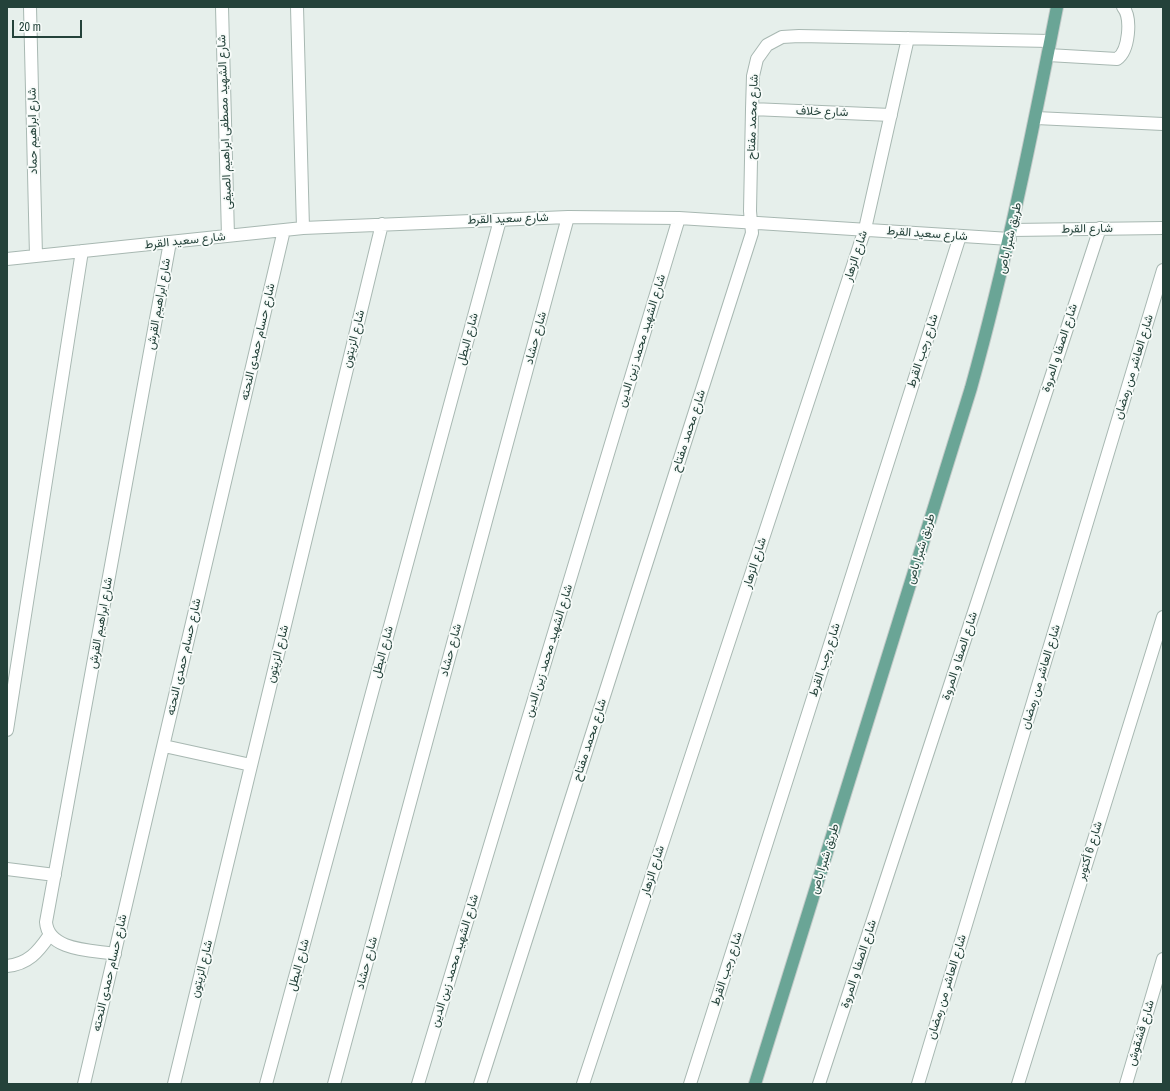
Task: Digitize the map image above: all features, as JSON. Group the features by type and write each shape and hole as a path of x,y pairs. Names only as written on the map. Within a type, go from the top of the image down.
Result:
{"main road":[{"name":"طريق شبرا باص","path":"755,1084 971,388 992,314 1011,235 1036,118 1057,7"}],"street":[{"name":"شارع ابراهيم حماد","path":"30,7 36,256"},
{"name":"شارع الشهيد مصطفى ابراهيم الصيفى","path":"222,7 228,236"},
{"path":"297,7 303,228"},
{"path":"1048,55 1117,59 1123,55 1126,48 1128,17 1123,7"},
{"name":"شارع محمد مفتاح","path":"480,1084 752,233 750,211 752,109 753,76 757,59 767,45 782,37 1050,41"},
{"name":"شارع الزهار","path":"583,1084 865,229 908,38"},
{"name":"شارع خلاف","path":"752,109 891,115"},
{"path":"1036,118 1163,124"},
{"name":"شارع سعيد القرط","path":"7,259 303,228 568,217 679,218 960,236 1011,235"},
{"name":"شارع حشاد","path":"334,1084 568,217"},
{"name":"شارع الشهيد محمد زين الدين","path":"418,1084 679,218"},
{"name":"شارع البطل","path":"266,1084 500,220"},
{"name":"شارع الزيتون","path":"174,1084 382,224"},
{"name":"شارع القرط","path":"1011,235 1100,228 1163,228"},
{"name":"شارع الصفا و المروة","path":"819,1084 1100,228"},
{"name":"شارع حسام حمدى النحته","path":"84,1084 284,230"},
{"name":"شارع رجب القرط","path":"690,1084 960,236"},
{"name":"شارع ابراهيم القرش","path":"49,936 46,922 170,242"},
{"path":"7,730 82,251"},
{"name":"شارع العاشر من رمضان","path":"918,1084 1163,270"},
{"name":"شارع 6 أكتوبر","path":"1018,1084 1163,617"},
{"path":"164,746 251,765"},
{"path":"7,869 55,875"},
{"path":"7,966 26,962 34,956 49,936 60,944 115,954"},
{"name":"شارع قشقوش","path":"1126,1084 1163,960"}]}
